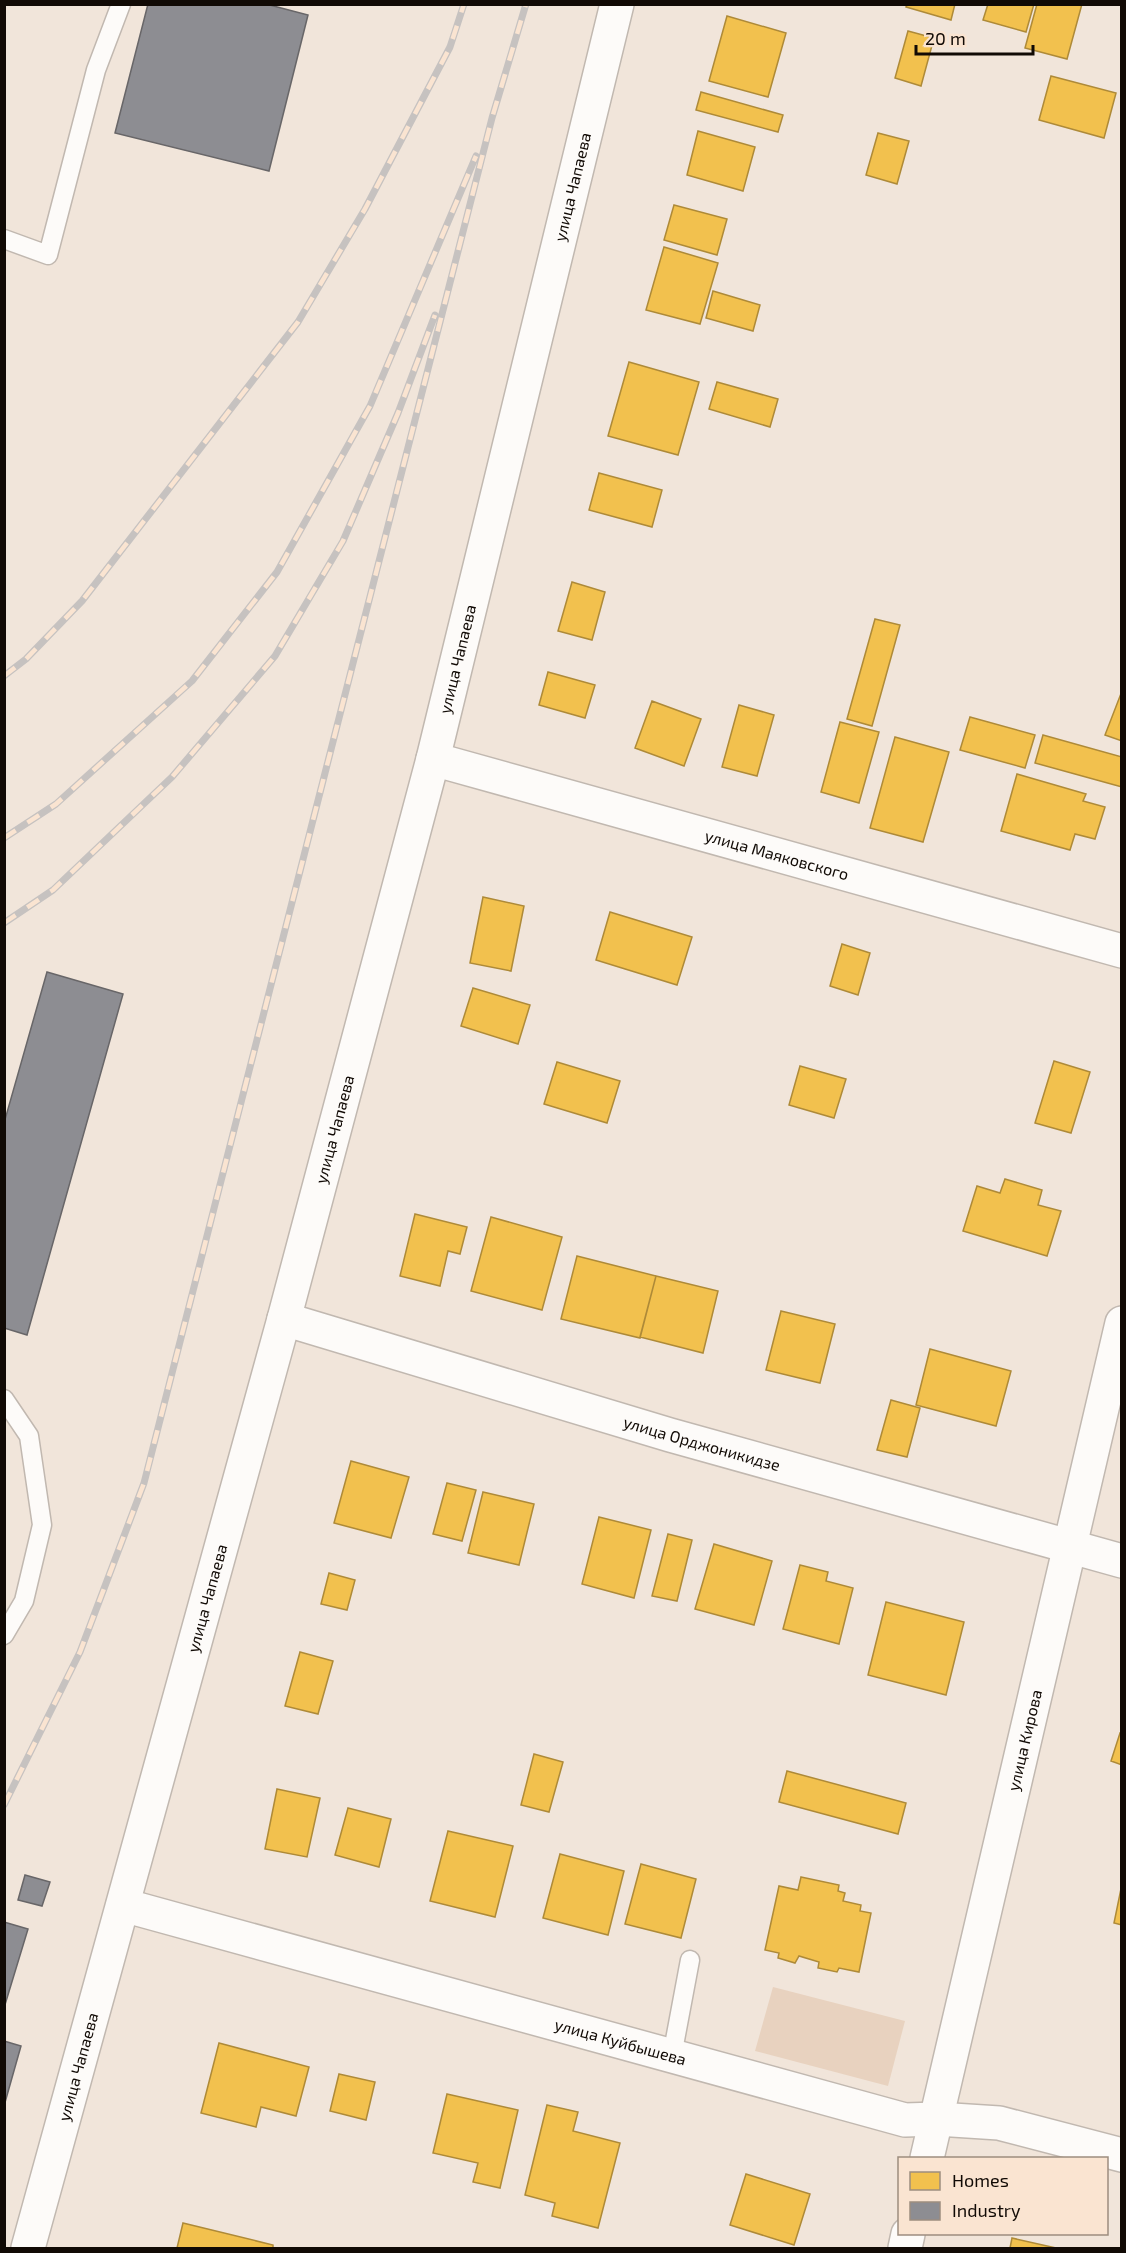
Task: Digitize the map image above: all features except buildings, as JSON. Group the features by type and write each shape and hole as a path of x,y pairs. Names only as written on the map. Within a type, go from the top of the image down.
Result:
{"street":[{"name":"улица Чапаева","path":"28,2248 284,1319 433,759 617,4"},
{"name":"улица Маяковского","path":"433,759 1122,951"},
{"name":"улица Орджоникидзе","path":"284,1319 670,1435 1122,1561"},
{"name":"улица Кирова","path":"927,2157 1122,1323"},
{"name":"улица Куйбышева","path":"123,1905 905,2120 937,2119 999,2123 1122,2155"}],"lane":[{"path":"4,239 48,255 96,70 121,4"},
{"path":"4,1399 29,1436 42,1525 24,1601 4,1635"},
{"path":"672,2056 690,1960"}],"shaded area":[{"path":"773,1987 905,2021 888,2086 755,2051"}],"railway":[{"path":"4,676 26,659 82,601 298,322 365,209 450,47 464,4"},
{"path":"4,1805 80,1652 144,1483 492,118 526,4"},
{"path":"4,838 56,804 192,681 277,572 370,406 476,156"},
{"path":"4,923 53,890 172,777 275,656 343,541 398,413 435,315"}]}
